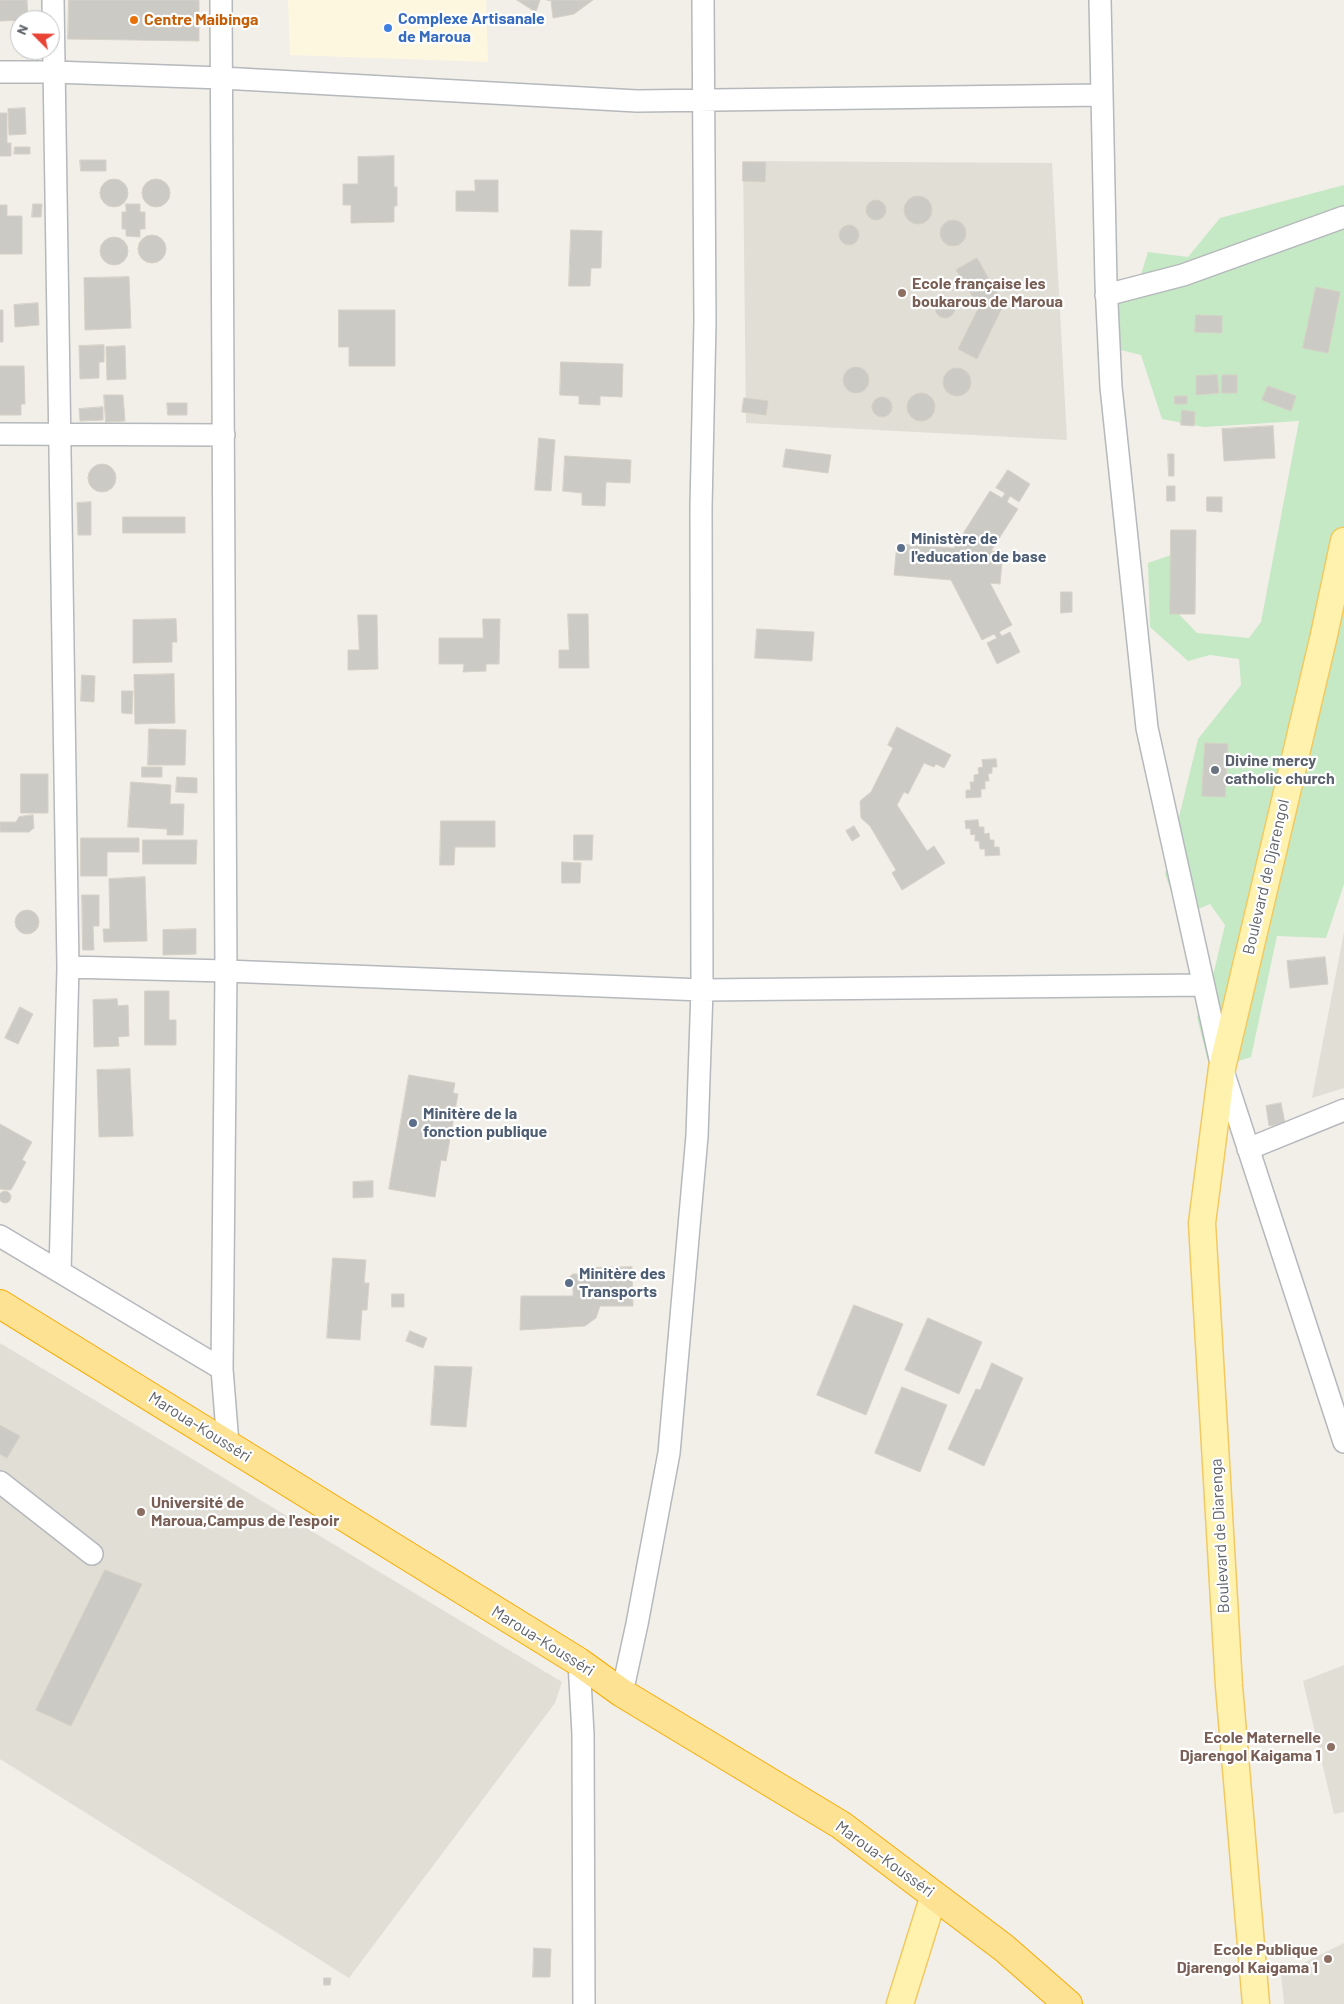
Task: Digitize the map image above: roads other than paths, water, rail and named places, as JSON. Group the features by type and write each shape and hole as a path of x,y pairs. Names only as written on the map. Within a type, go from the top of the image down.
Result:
{"highway":[{"name":"Maroua-Kousséri","path":"0,1304 579,1662 622,1693 840,1825 1004,1948 1068,2004"}],"main road":[{"name":"Boulevard de Djarengol","path":"1222,1068 1324,635 1344,541"},
{"name":"Boulevard de Diarenga","path":"1222,1068 1202,1222 1229,1686 1256,2004"},
{"path":"900,2004 934,1895"}],"street":[{"path":"53,0 58,436 68,967 60,1272"},
{"path":"221,0 226,971 222,1369 228,1444"},
{"path":"622,1693 669,1453 698,1136 702,990 701,508 705,322 703,0"},
{"path":"1100,0 1106,296 1111,387 1147,728 1222,1068 1344,1442"},
{"path":"0,72 222,78 637,101 1101,95"},
{"path":"1106,296 1184,275 1344,217"},
{"path":"0,434 58,436 224,435"},
{"path":"68,967 226,971 702,990 1204,985"},
{"path":"1248,1149 1344,1110"},
{"path":"0,1236 222,1369"},
{"path":"0,1482 92,1554"},
{"path":"579,1662 583,1734 584,2004"}],"place":[{"name":"Centre Maibinga","path":"134,20"},
{"name":"Complexe Artisanale de Maroua","path":"388,28"},
{"name":"Ecole française les boukarous de Maroua","path":"902,293"},
{"name":"Ministère de l'education de base","path":"901,548"},
{"name":"Divine mercy catholic church","path":"1215,770"},
{"name":"Minitère de la fonction publique","path":"413,1123"},
{"name":"Minitère des Transports","path":"569,1283"},
{"name":"Université de Maroua,Campus de l'espoir","path":"141,1512"},
{"name":"Ecole Maternelle Djarengol Kaigama 1","path":"1331,1747"},
{"name":"Ecole Publique Djarengol Kaigama 1","path":"1328,1959"}]}
